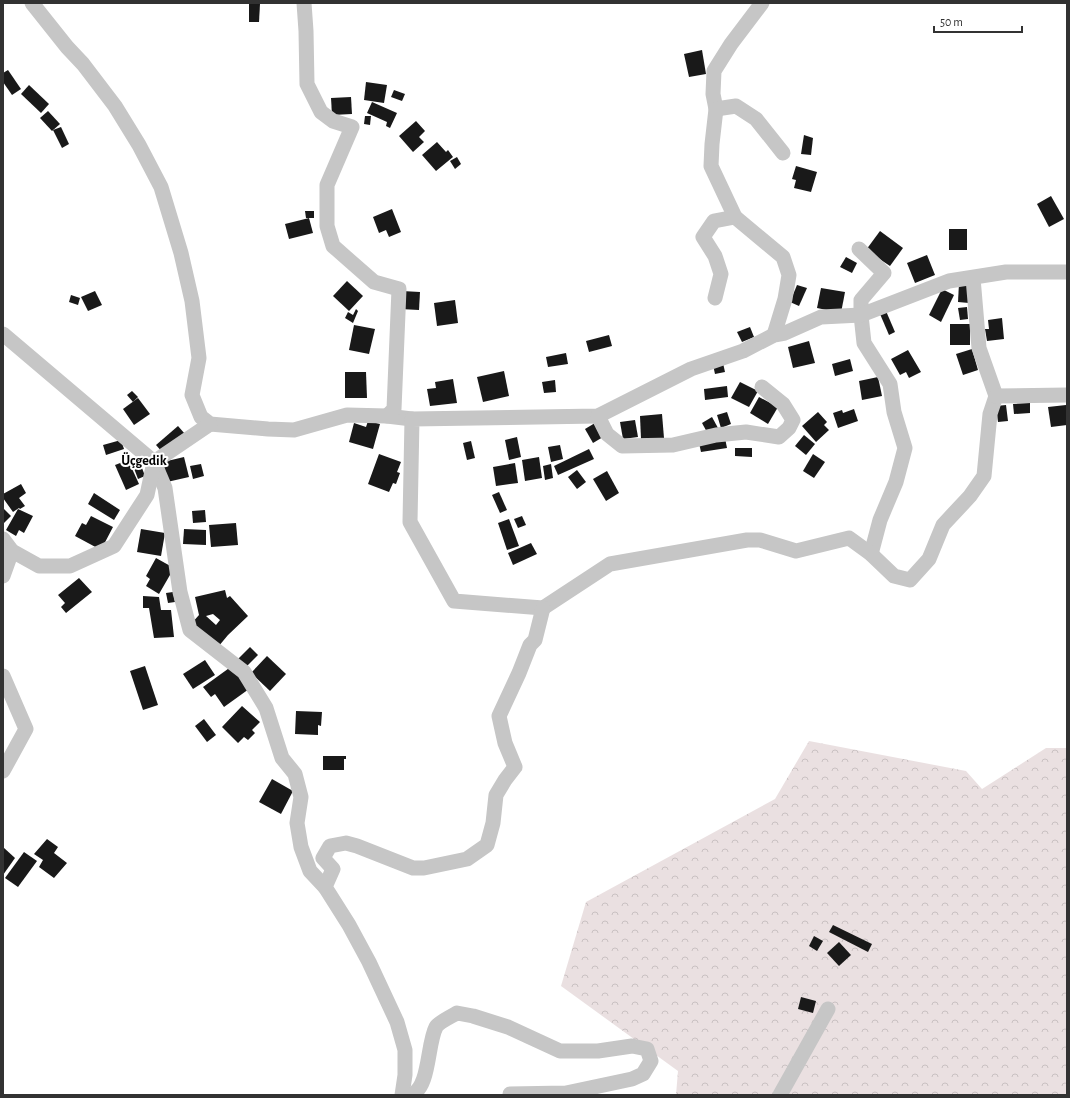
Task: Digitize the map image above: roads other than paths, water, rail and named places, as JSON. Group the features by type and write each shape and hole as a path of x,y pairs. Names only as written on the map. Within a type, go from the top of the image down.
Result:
{"street":[{"path":"32,3 66,47 83,64 115,106 140,145 161,188 182,253 192,301 199,358 192,395 201,417 210,424 294,430 347,415 387,416 412,419 598,416 691,369 743,351 774,336 821,317 861,315 950,281 1006,272 1067,272"},
{"path":"304,3 307,84 321,112 333,120 352,127 327,185 326,226 333,246 374,282 399,289 394,409 387,416"},
{"path":"762,3 731,44 714,71 713,94 716,109 711,166 735,217 749,227 783,257 788,275 785,299 774,336"},
{"path":"716,109 736,106 756,119 784,153"},
{"path":"715,298 721,274 715,256 703,237 714,220 735,217"},
{"path":"859,249 884,273 862,300 861,315 864,343 890,384 894,412 905,448 896,482 880,520 871,554"},
{"path":"412,419 410,522 454,600 543,608 610,564 747,540 760,540 796,550 849,538 871,554 894,576 910,580 929,559 943,525 970,496 984,476 990,414 996,396 979,348 973,278"},
{"path":"3,334 154,462 165,488 180,592 190,630 244,672 266,708 282,758 295,774 301,797 297,823 301,847 310,871 325,887 349,925 369,962 397,1022 405,1050 405,1074 402,1095"},
{"path":"598,416 607,434 622,446 673,445 716,435 746,432 779,436 789,428 793,420 782,404 762,387"},
{"path":"996,396 1067,395"},
{"path":"3,539 12,551 39,566 70,566 114,546 147,495 154,462 210,424"},
{"path":"3,576 12,551"},
{"path":"325,887 333,869 323,858 330,846 346,843 413,868 424,868 467,859 487,845 493,823 496,795 515,767 505,743 499,716 530,645 535,640 543,608"},
{"path":"3,676 26,729 3,771"},
{"path":"780,1095 828,1009"},
{"path":"411,1095 414,1094 422,1083 427,1068 430,1044 437,1025 457,1013 473,1016 508,1027 560,1051 598,1051 632,1046 647,1049 651,1061 643,1074 632,1080 566,1093 510,1094 512,1095"}],"district":[{"name":"Üçgedik","path":"144,460"}]}
